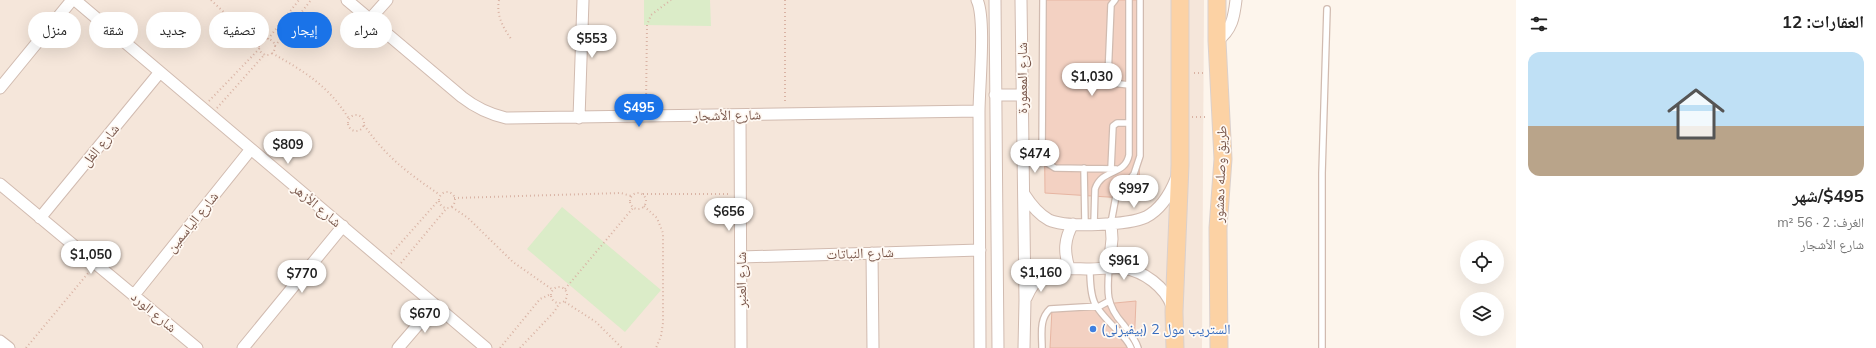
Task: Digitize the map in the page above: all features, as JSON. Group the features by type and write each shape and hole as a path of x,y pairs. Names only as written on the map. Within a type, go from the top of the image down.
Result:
{"main road":[{"path":"1175,348 1174,312 1180,165 1180,0"},
{"name":"طريق وصله دهشور","path":"1217,0 1217,41 1223,159 1218,228 1219,348"}],"street":[{"path":"0,88 72,0"},
{"name":"شارع الأزهر","path":"75,0 486,348"},
{"name":"شارع الأشجار","path":"347,0 361,12"},
{"path":"377,12 387,0"},
{"path":"579,118 583,0"},
{"path":"977,0 980,5 981,35 979,111 980,348"},
{"name":"شارع المعمورة","path":"995,0 998,348"},
{"name":"شارع المعمورة","path":"1022,0 1021,95 1024,194 1024,348"},
{"path":"1217,41 1228,32 1232,25 1236,0"},
{"path":"981,35 995,36"},
{"name":"شارع الأشجار","path":"392,39 462,98 490,114 506,118 979,111"},
{"name":"شارع الفل","path":"40,218 160,72"},
{"path":"995,95 1021,95"},
{"name":"شارع العنبر","path":"740,115 741,348"},
{"name":"شارع الياسمين","path":"134,295 251,148"},
{"path":"1024,194 1030,204 1039,213 1050,220 1061,224 1133,222 1160,208 1176,180 1180,165"},
{"name":"شارع الورد","path":"0,184 197,348"},
{"path":"1109,268 1112,239 1111,223"},
{"path":"1069,268 1066,259 1066,241 1073,224"},
{"path":"243,348 343,226"},
{"name":"شارع النباتات","path":"741,257 980,250"},
{"path":"872,253 873,348"},
{"path":"1025,300 1031,287 1041,276 1054,270 1069,268 1124,268 1141,274 1156,283 1168,296 1174,312"},
{"path":"398,348 435,305"},
{"path":"0,341 9,348"}],"lane":[{"path":"1043,0 1040,154 1046,163 1055,168 1121,169"},
{"path":"1115,0 1111,5 1108,77 1112,83 1129,85"},
{"path":"1090,224 1096,184 1106,174 1121,169 1127,163 1129,155 1129,0"},
{"path":"1111,223 1116,196 1134,174 1140,156 1140,0"},
{"path":"1322,348 1323,159 1327,9"},
{"path":"1112,169 1113,126 1117,123 1129,123"},
{"path":"1084,168 1090,224"},
{"path":"1109,268 1107,285 1109,301 1116,316 1133,336 1138,348"},
{"path":"1090,269 1090,289 1096,306 1126,338 1131,348"},
{"path":"1042,348 1042,322 1050,309 1096,306 1103,305 1109,301"}],"path":[{"path":"211,0 224,12"},
{"path":"269,38 299,0"},
{"path":"272,53 275,46 311,0"},
{"path":"498,0 499,17 504,30 512,40"},
{"path":"646,117 647,25 651,15 671,0"},
{"path":"785,0 785,114"},
{"path":"269,40 274,42 275,46"},
{"path":"206,111 260,48 265,54"},
{"path":"206,111 265,54 272,53 300,68 324,86 342,107 349,119 349,126 353,130 360,130 364,125"},
{"path":"1191,73 1208,73"},
{"path":"349,119 353,115 359,115 364,120 364,125 382,149 403,170 440,195"},
{"path":"1190,118 1211,117"},
{"path":"384,262 438,201 440,195 446,192 452,195 455,202 452,207 446,209 395,270"},
{"path":"633,208 630,202 631,196 635,192 643,194 740,194"},
{"path":"454,198 621,193 631,196"},
{"path":"633,208 639,209 644,206 646,199 643,194"},
{"path":"438,201 439,205 446,209"},
{"path":"644,206 657,218 663,233 663,323 661,336 656,348"},
{"path":"452,207 468,218 513,262 554,290"},
{"path":"565,289 633,208"},
{"path":"26,348 95,264"},
{"path":"500,348 540,299 551,294 559,287 565,289 568,293 568,298 565,302 559,304 554,312 520,348"},
{"path":"551,294 553,300 559,304"},
{"path":"565,302 596,322 622,348"}],"shaded area":[{"path":"0,0 1204,0 1202,348 0,348"}],"green space":[{"path":"644,0 710,0 711,26 644,25"},
{"path":"562,207 661,290 625,332 527,249"}],"building":[{"path":"1043,0 1141,0 1139,199 1045,193"},
{"name":"الستريب مول 2 (بيفيرلى)","path":"1136,301 1134,348 1050,348 1052,309"}],"place":[{"name":"الستريب مول 2 (بيفيرلى)","path":"1093,329"}]}
